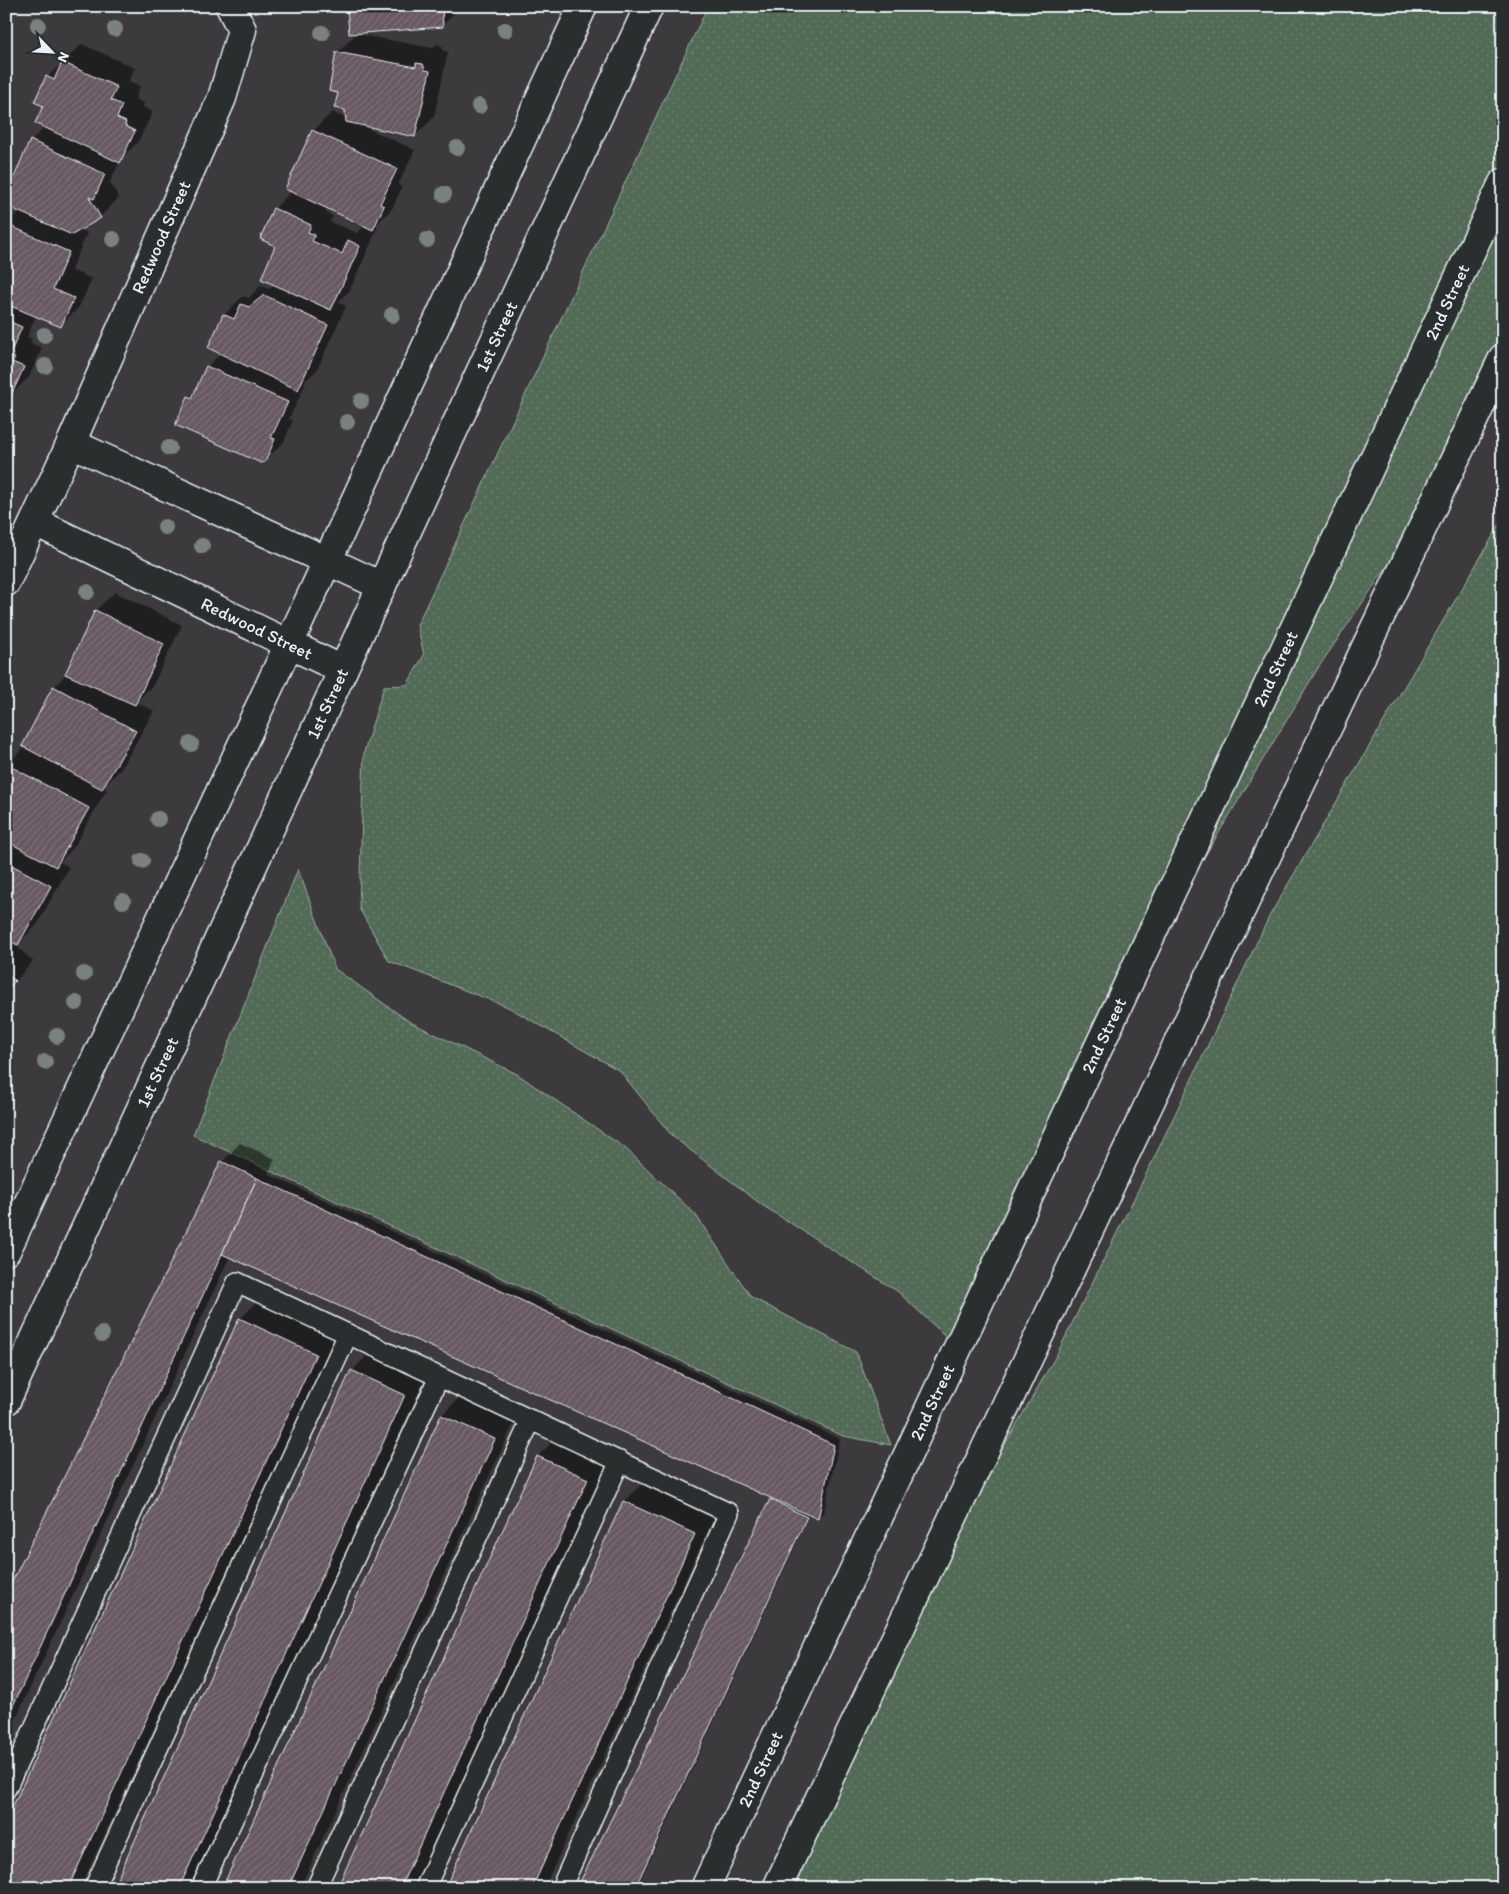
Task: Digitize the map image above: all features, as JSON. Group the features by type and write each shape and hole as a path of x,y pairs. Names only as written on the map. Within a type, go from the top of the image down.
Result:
{"street":[{"path":"6,1251 328,560 582,6"},
{"name":"1st Street","path":"6,1401 649,6"},
{"name":"Redwood Street","path":"6,582 71,443 222,98 236,18"},
{"name":"2nd Street","path":"705,1888 1503,183"},
{"path":"777,1888 1503,358"},
{"path":"71,443 382,586"},
{"name":"Redwood Street","path":"35,522 344,670"}],"lane":[{"path":"6,1789 237,1282 728,1513 561,1888"},
{"path":"94,1888 348,1334"},
{"path":"201,1888 439,1376"},
{"path":"316,1888 531,1420"},
{"path":"425,1888 620,1462"}],"green space":[{"path":"708,6 1503,6 1503,396 1318,668 1164,924 953,1343 897,1291 762,1205 672,1136 620,1071 508,1007 389,961 359,908 364,752 384,686 407,685 424,655 417,625"},
{"path":"1503,519 1503,1888 767,1888 931,1573 1056,1356 1156,1154 1270,915"},
{"path":"298,869 335,969 410,1022 517,1074 625,1148 695,1214 751,1297 856,1352 891,1445 843,1436 193,1135"}],"building":[{"path":"347,6 442,6 443,27 349,34"},
{"path":"336,52 416,67 416,63 423,64 425,70 430,71 415,137 346,122 345,110 334,108 338,93 329,91"},
{"path":"62,62 117,87 111,100 122,105 117,118 126,122 125,126 135,131 120,163 35,123 43,106 34,102 46,76 54,80"},
{"path":"312,130 397,169 380,204 384,206 373,230 285,189"},
{"path":"30,140 105,174 94,199 89,197 101,218 72,235 6,206 6,182 9,175 14,177"},
{"path":"273,208 311,225 308,232 315,235 312,241 342,254 348,240 360,246 331,310 261,279 275,246 260,239"},
{"path":"6,224 69,252 53,289 74,298 61,327 6,304"},
{"path":"264,295 328,325 298,390 208,348 223,314 234,319 241,304 249,307"},
{"path":"6,320 22,327 9,356 15,358 12,362 24,367 10,398 6,396"},
{"path":"206,366 288,402 271,438 275,439 265,462 261,463 175,425 188,396 192,398"},
{"path":"95,610 164,644 135,705 65,674"},
{"path":"53,686 136,731 102,789 22,746"},
{"path":"6,764 89,808 56,867 6,841"},
{"path":"6,862 51,886 18,945 6,939"},
{"path":"6,973 15,981 6,991"},
{"path":"221,1161 257,1178 6,1721 6,1594"},
{"path":"257,1178 834,1445 818,1519 222,1254"},
{"path":"239,1318 316,1354 68,1888 6,1888 6,1821"},
{"path":"351,1370 405,1395 179,1888 113,1888"},
{"path":"441,1415 495,1439 288,1888 222,1888"},
{"path":"537,1456 588,1479 400,1888 337,1888"},
{"path":"770,1499 807,1517 635,1888 577,1888"},
{"path":"623,1501 695,1534 532,1888 445,1888"}]}
